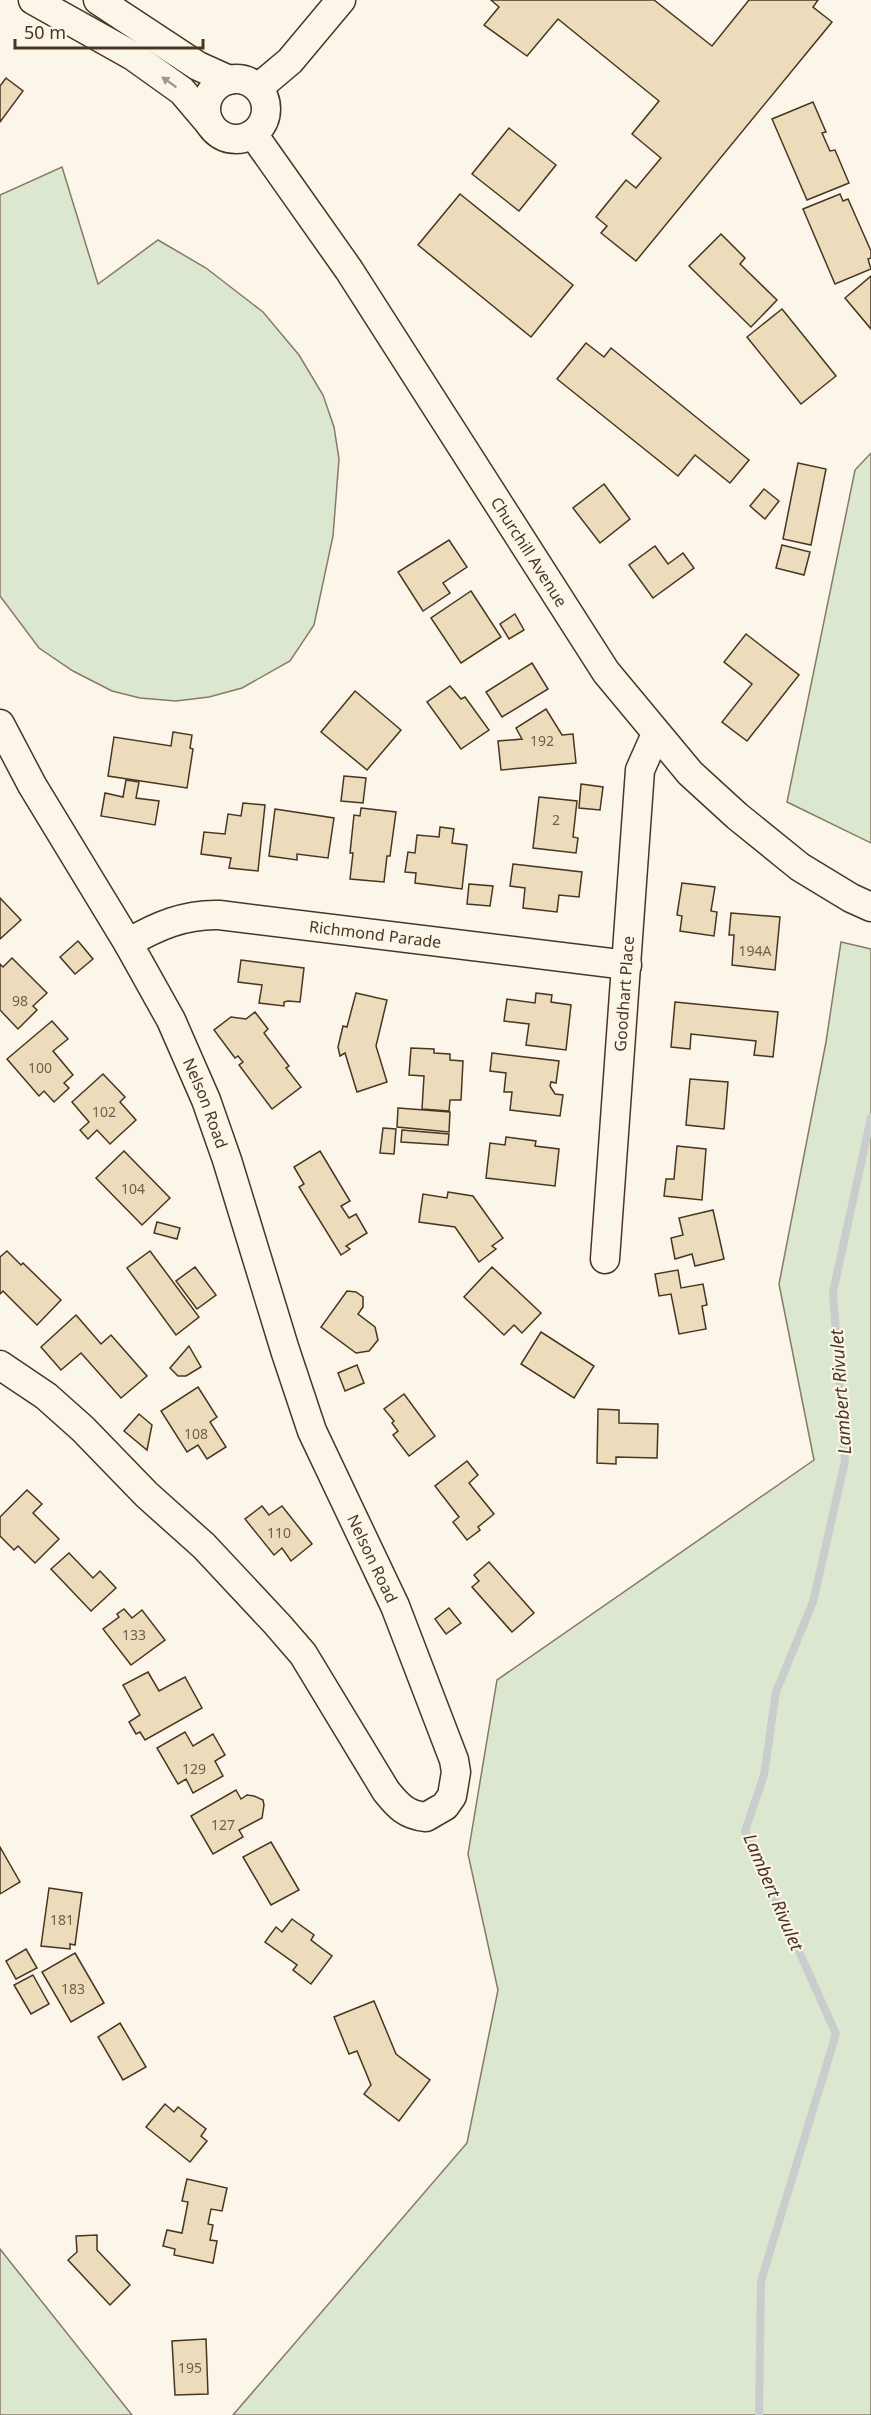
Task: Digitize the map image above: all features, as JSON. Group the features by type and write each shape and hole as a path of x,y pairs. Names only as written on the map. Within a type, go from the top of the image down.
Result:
{"street":[{"path":"33,0 133,56 182,91 215,131 232,140 253,134 264,122 267,113 263,95 249,81 239,79 220,83 208,97 206,106 210,124"},
{"path":"98,0 198,66 229,80"},
{"path":"258,88 290,61 341,0"},
{"name":"Churchill Avenue","path":"253,134 349,270 606,672 690,772 737,816 800,867 851,898 871,907"},
{"name":"Nelson Road","path":"0,724 32,785 128,943 171,1020 206,1100 231,1172 312,1431 395,1606 449,1742 456,1772 455,1787 445,1806 426,1817 405,1812 386,1791 303,1654 277,1624 204,1546 147,1495 83,1429 46,1396 0,1365"},
{"name":"Goodhart Place","path":"606,1259 640,770 656,734"},
{"name":"Richmond Parade","path":"128,943 164,924 198,914 627,965"}],"green space":[{"path":"62,167 98,284 158,240 206,268 263,312 299,355 323,395 334,427 339,459 333,536 314,625 290,661 242,688 209,697 176,701 140,698 112,691 73,671 39,648 0,596 0,195"},
{"path":"871,453 871,843 787,802 855,470"},
{"path":"841,942 871,949 871,2415 233,2415 467,2143 498,1990 468,1854 497,1680 814,1460 779,1284 826,1042"},
{"path":"0,2249 132,2415 0,2415"}],"building":[{"path":"491,0 654,0 712,46 749,0 818,0 813,7 832,22 636,261 601,233 607,226 596,217 626,180 636,188 661,158 632,134 659,101 558,19 527,56 484,25 499,7"},
{"path":"6,78 23,91 0,122 0,86"},
{"path":"813,102 826,132 822,133 830,151 835,150 849,183 807,200 772,119"},
{"path":"509,128 556,165 519,211 472,174"},
{"path":"460,194 573,285 531,337 418,245"},
{"path":"840,194 843,201 848,199 871,251 871,258 868,259 871,269 835,284 803,209"},
{"path":"721,234 745,258 740,264 777,300 751,327 689,266"},
{"path":"871,276 871,329 845,298"},
{"path":"782,309 836,376 801,404 747,337"},
{"path":"586,343 604,357 611,348 749,460 730,483 695,455 678,476 557,379"},
{"path":"798,463 826,469 811,545 783,539"},
{"path":"604,484 630,519 600,543 573,508"},
{"path":"764,489 779,501 765,519 750,506"},
{"path":"449,540 467,567 443,583 450,593 423,611 398,572"},
{"path":"782,545 810,552 804,575 776,568"},
{"path":"655,546 668,564 683,553 694,568 653,598 629,565"},
{"path":"471,591 501,637 461,663 431,618"},
{"path":"515,614 524,630 509,639 500,624"},
{"path":"746,634 799,675 747,741 722,722 752,684 724,662"},
{"path":"532,663 548,689 502,717 486,692"},
{"path":"450,686 461,699 465,697 489,730 461,749 427,702"},
{"path":"355,691 401,730 367,770 321,732"},
{"path":"546,709 562,735 573,734 576,763 501,770 498,741 522,739 516,728"},
{"path":"173,732 192,735 190,748 193,749 187,788 108,776 114,737 171,746"},
{"path":"344,776 366,778 363,803 341,801"},
{"path":"126,780 139,782 136,798 159,801 155,825 101,816 105,793 123,797"},
{"path":"581,784 603,787 600,810 579,808"},
{"path":"539,797 577,801 573,837 578,838 576,853 533,848"},
{"path":"243,803 265,805 258,871 229,868 231,858 201,854 204,832 225,834 228,814 241,816"},
{"path":"361,808 396,812 384,882 350,879 354,815 360,816"},
{"path":"275,809 334,818 328,858 297,854 297,860 269,856"},
{"path":"440,827 454,829 452,843 467,845 462,889 415,883 416,873 405,872 408,852 415,853 417,835 439,837"},
{"path":"513,864 582,872 579,897 559,895 557,912 523,908 525,888 510,886"},
{"path":"682,883 715,887 711,911 717,912 714,936 680,931 682,916 677,915"},
{"path":"469,884 493,886 490,906 467,904"},
{"path":"0,898 21,920 0,939"},
{"path":"731,913 780,917 775,970 732,965 734,935 729,935"},
{"path":"78,941 93,959 75,974 60,957"},
{"path":"12,958 47,993 33,1006 37,1010 18,1029 0,1010 0,964 3,967"},
{"path":"241,960 304,968 300,1002 284,1002 284,1006 259,1003 262,985 238,982"},
{"path":"356,993 387,1000 376,1046 387,1082 357,1092 345,1053 340,1056 338,1047 343,1026 347,1027"},
{"path":"536,993 552,995 551,1002 571,1005 566,1050 526,1045 529,1024 504,1021 507,999 535,1003"},
{"path":"675,1002 778,1012 773,1057 754,1055 756,1041 691,1034 690,1049 671,1047"},
{"path":"255,1012 268,1029 264,1033 289,1066 286,1068 301,1087 272,1109 239,1065 243,1062 238,1056 235,1058 214,1030 231,1017 246,1019"},
{"path":"52,1021 68,1039 53,1051 73,1075 64,1083 69,1088 54,1102 44,1091 39,1096 7,1059"},
{"path":"411,1048 434,1049 434,1053 450,1054 450,1060 463,1061 461,1100 450,1100 449,1111 422,1109 424,1076 409,1075"},
{"path":"492,1053 559,1061 556,1083 551,1082 550,1086 555,1094 563,1095 560,1116 510,1110 512,1092 504,1092 506,1073 490,1071"},
{"path":"103,1074 125,1097 120,1102 136,1120 110,1144 97,1130 88,1139 80,1130 89,1122 72,1102"},
{"path":"690,1079 728,1082 724,1129 686,1125"},
{"path":"398,1108 450,1112 449,1132 397,1127"},
{"path":"383,1128 396,1129 394,1154 380,1153"},
{"path":"402,1130 449,1134 448,1145 401,1142"},
{"path":"506,1137 536,1141 535,1146 559,1149 555,1186 486,1178 490,1143 505,1145"},
{"path":"677,1146 706,1149 702,1200 664,1196 666,1179 674,1179"},
{"path":"124,1151 170,1198 142,1225 96,1178"},
{"path":"320,1151 350,1201 341,1206 349,1218 356,1214 367,1233 346,1246 350,1249 341,1255 299,1187 304,1184 294,1167"},
{"path":"448,1192 473,1196 503,1238 492,1246 496,1249 479,1262 455,1227 419,1222 423,1194 447,1198"},
{"path":"713,1210 724,1259 695,1266 692,1254 675,1259 671,1238 683,1235 679,1218"},
{"path":"157,1222 180,1228 177,1239 154,1233"},
{"path":"7,1251 21,1265 23,1263 61,1300 37,1325 3,1291 0,1294 0,1257"},
{"path":"150,1251 199,1317 176,1335 127,1268"},
{"path":"195,1267 216,1295 197,1309 176,1281"},
{"path":"492,1267 541,1313 522,1333 514,1325 504,1335 464,1297"},
{"path":"678,1270 681,1288 703,1284 707,1305 702,1306 706,1329 679,1334 671,1294 659,1296 655,1274"},
{"path":"347,1291 356,1292 363,1297 363,1307 358,1314 375,1327 378,1340 369,1351 356,1353 321,1327"},
{"path":"76,1315 101,1344 111,1335 147,1376 121,1398 81,1353 61,1370 41,1347"},
{"path":"541,1332 594,1366 574,1398 521,1364"},
{"path":"189,1346 201,1367 186,1376 178,1376 170,1368"},
{"path":"357,1365 364,1383 345,1391 338,1373"},
{"path":"198,1387 217,1417 210,1422 226,1447 207,1459 198,1445 187,1452 161,1411"},
{"path":"404,1394 435,1436 409,1456 393,1435 398,1431 392,1423 394,1421 384,1409"},
{"path":"598,1409 619,1410 619,1423 658,1424 657,1458 616,1457 616,1464 597,1463"},
{"path":"139,1414 152,1425 147,1450 124,1431"},
{"path":"467,1461 478,1475 469,1483 494,1514 478,1527 480,1530 467,1540 453,1522 459,1517 435,1486"},
{"path":"27,1490 42,1504 33,1513 59,1539 35,1563 18,1546 14,1550 0,1536 0,1517"},
{"path":"262,1506 269,1515 282,1506 312,1544 291,1561 282,1548 274,1555 245,1519"},
{"path":"69,1553 93,1578 100,1571 116,1588 91,1611 51,1569"},
{"path":"489,1562 534,1613 512,1632 472,1587 479,1581 474,1575"},
{"path":"449,1608 461,1623 446,1634 435,1619"},
{"path":"124,1609 132,1618 142,1610 165,1640 131,1665 103,1629 119,1617 117,1614"},
{"path":"148,1672 159,1691 185,1677 202,1708 145,1740 140,1732 136,1734 129,1722 140,1715 123,1685"},
{"path":"185,1732 193,1746 213,1734 225,1755 215,1761 223,1776 193,1793 186,1779 178,1784 157,1748"},
{"path":"236,1790 241,1799 247,1795 263,1800 262,1818 239,1830 243,1837 213,1854 191,1816"},
{"path":"271,1842 299,1890 271,1905 243,1857"},
{"path":"0,1847 20,1882 0,1894"},
{"path":"49,1888 82,1893 75,1945 70,1944 70,1949 41,1946"},
{"path":"292,1919 314,1935 311,1940 332,1956 311,1984 293,1970 297,1965 265,1942 276,1927 282,1932"},
{"path":"26,1949 37,1968 16,1979 6,1961"},
{"path":"75,1953 104,2003 71,2022 42,1972"},
{"path":"33,1975 49,2004 31,2014 14,1985"},
{"path":"374,2001 396,2054 430,2080 399,2121 364,2094 371,2085 357,2051 349,2054 334,2017"},
{"path":"120,2023 146,2067 123,2080 98,2037"},
{"path":"165,2104 174,2112 178,2107 206,2129 201,2136 207,2141 190,2162 146,2127"},
{"path":"187,2179 227,2188 222,2211 211,2209 208,2224 213,2225 210,2240 217,2241 213,2263 174,2255 175,2249 163,2246 167,2230 182,2233 188,2202 182,2201"},
{"path":"97,2235 97,2250 130,2285 110,2305 68,2260 77,2252 76,2236"},
{"path":"206,2339 208,2394 175,2395 172,2341"}],"waterway":[{"name":"Lambert Rivulet","path":"759,2415 761,2281 836,2034 745,1831 764,1775 776,1692 813,1602 845,1461 833,1292 871,1118"}]}
